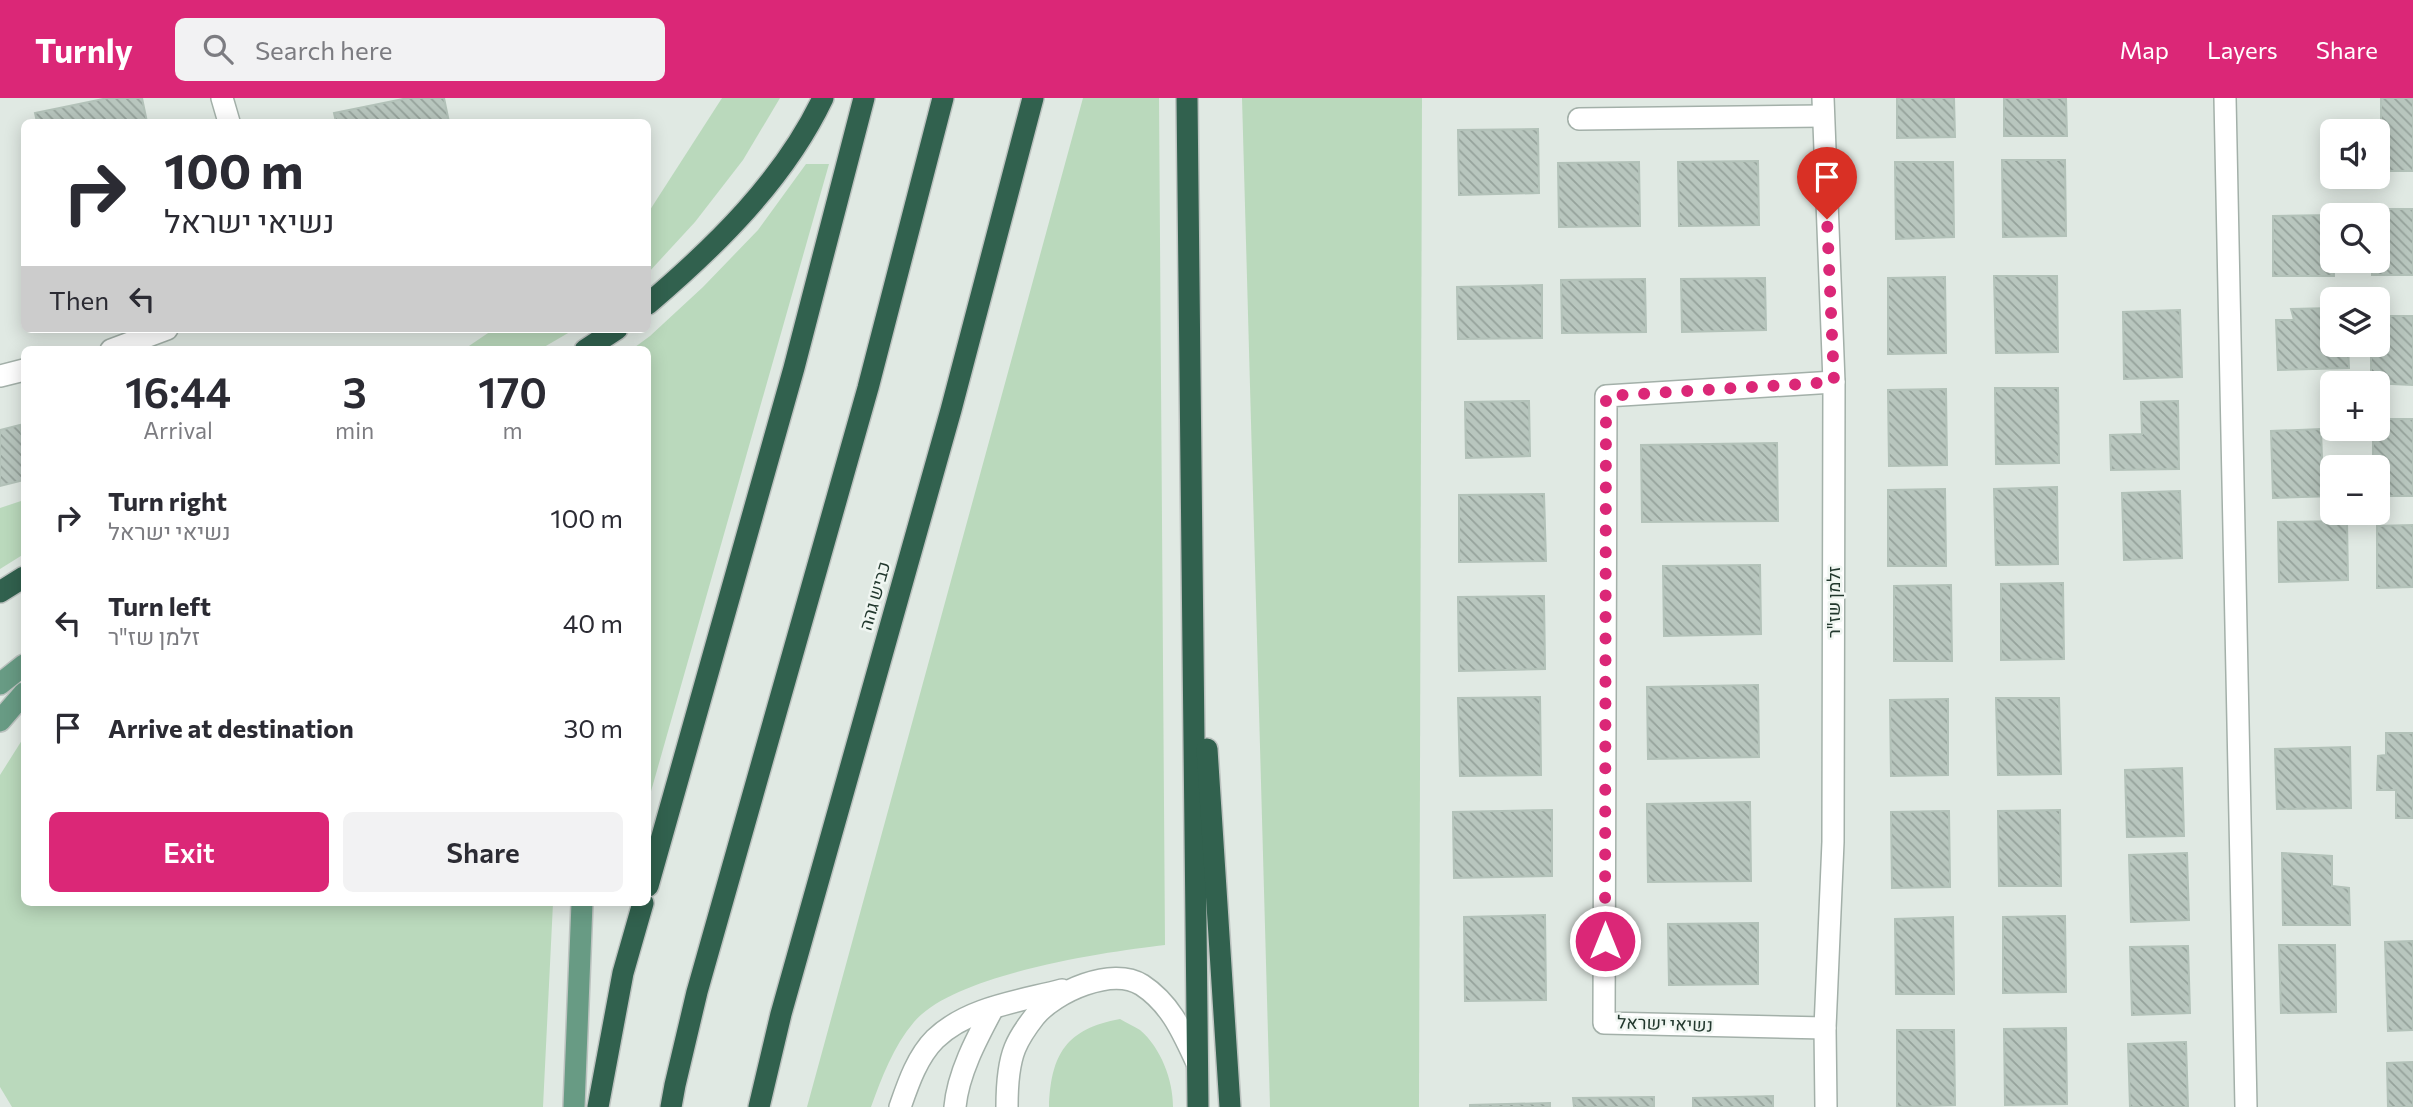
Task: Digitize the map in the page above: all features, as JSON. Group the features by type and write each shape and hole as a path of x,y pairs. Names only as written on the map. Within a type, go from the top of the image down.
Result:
{"highway":[{"path":"651,301 682,275 743,214 780,168 823,98"},
{"path":"651,875 794,368 864,98"},
{"path":"671,1107 697,992 868,388 943,98"},
{"name":"כביש גהה","path":"759,1107 781,1014 951,410 1033,98"},
{"path":"1187,98 1198,1107"},
{"path":"591,346 611,333"},
{"path":"1191,504 1230,1107"},
{"path":"0,592 21,578"},
{"path":"598,1107 623,973 642,906"}],"main road":[{"path":"0,684 21,667"},
{"path":"0,721 21,696"},
{"path":"574,1107 582,906"}],"street":[{"path":"222,98 228,119"},
{"path":"2225,98 2246,1107"},
{"path":"1579,120 1823,107"},
{"name":"זלמן שז\"ר","path":"1823,107 1834,382 1833,842 1825,1028 1826,1107"},
{"path":"122,346 156,333"},
{"path":"0,376 21,371"},
{"name":"נשיאי ישראל","path":"1825,1028 1604,1023 1606,396 1834,382"},
{"path":"900,1107 918,1063 935,1039 962,1020 993,1008 1117,978 1139,984 1164,1003 1197,1063"},
{"path":"1006,1107 1015,1049 1035,1015 1062,993 1093,982"},
{"path":"955,1107 976,1041 993,1008"}],"green space":[{"path":"722,98 780,98 743,160 695,222 651,270 651,208"},
{"path":"1083,98 1159,98 1165,945 1106,953 1032,968 962,991 934,1005 914,1022 894,1052 871,1107 807,1107"},
{"path":"1242,98 1422,98 1419,1107 1270,1107"},
{"path":"806,164 829,164 651,791 651,346 636,346 703,287 758,230"},
{"path":"488,333 568,333 546,346 469,346"},
{"path":"21,501 21,556 0,569 0,508"},
{"path":"21,742 21,906 553,906 543,1107 12,1107 0,1087 0,775"},
{"path":"1120,1019 1140,1030 1160,1055 1168,1076 1173,1107 1049,1107 1053,1072 1065,1047 1074,1037 1086,1030"}],"building":[{"path":"108,98 142,98 146,119 36,119 35,113"},
{"path":"408,98 444,98 448,119 335,119 334,113"},
{"path":"1897,98 1954,98 1955,137 1897,138"},
{"path":"2004,98 2066,98 2067,136 2004,136"},
{"path":"2381,98 2413,98 2413,171 2390,171 2390,119 2381,119"},
{"path":"1538,129 1539,193 1459,195 1458,130"},
{"path":"2002,160 2065,160 2066,236 2003,237"},
{"path":"1758,161 1759,225 1679,226 1678,162"},
{"path":"1639,162 1640,226 1559,227 1558,163"},
{"path":"1895,162 1953,162 1954,237 1896,239"},
{"path":"2390,209 2413,209 2413,275 2372,275 2390,273"},
{"path":"2320,215 2320,273 2334,273 2334,276 2273,276 2273,216"},
{"path":"1994,276 2057,276 2058,352 1996,353"},
{"path":"1945,277 1946,353 1888,354 1888,278"},
{"path":"1765,278 1766,330 1682,332 1681,279"},
{"path":"1645,279 1646,332 1562,333 1561,280"},
{"path":"1542,285 1542,338 1458,339 1457,287"},
{"path":"2320,308 2320,357 2349,357 2349,368 2278,370 2276,320 2294,320 2291,309"},
{"path":"2180,310 2182,377 2124,379 2123,312"},
{"path":"2390,316 2413,316 2413,385 2390,384 2390,371 2371,371 2371,357 2390,357"},
{"path":"1995,388 2058,388 2059,463 1996,464"},
{"path":"1946,389 1947,465 1889,466 1888,390"},
{"path":"1529,401 1530,456 1466,458 1465,402"},
{"path":"2178,401 2179,469 2111,470 2110,435 2142,434 2141,402"},
{"path":"2390,419 2413,419 2413,496 2390,496 2390,455 2373,455 2373,441 2390,441"},
{"path":"20,425 21,481 0,486 0,430"},
{"path":"2320,429 2320,496 2273,498 2271,431"},
{"path":"1777,443 1778,521 1642,522 1641,445"},
{"path":"2057,487 2058,564 1996,565 1994,489"},
{"path":"1945,489 1946,566 1888,566 1888,490"},
{"path":"2180,491 2182,558 2124,560 2122,493"},
{"path":"1544,494 1546,561 1459,562 1459,495"},
{"path":"2320,521 2320,525 2347,525 2348,580 2279,582 2278,522"},
{"path":"2413,525 2413,587 2377,588 2377,526"},
{"path":"1760,565 1761,634 1664,636 1663,566"},
{"path":"2063,583 2064,659 2001,660 2001,584"},
{"path":"1951,585 1952,661 1894,661 1894,586"},
{"path":"1544,596 1545,669 1459,671 1458,597"},
{"path":"1758,685 1759,757 1648,759 1647,687"},
{"path":"1540,697 1541,775 1460,776 1458,698"},
{"path":"1996,698 2059,698 2061,774 1998,775"},
{"path":"1948,699 1948,775 1891,776 1890,700"},
{"path":"2386,733 2413,733 2413,818 2396,818 2396,790 2377,790 2378,756 2386,755"},
{"path":"2350,747 2351,808 2277,809 2275,749"},
{"path":"2182,768 2184,836 2127,837 2125,770"},
{"path":"1750,802 1751,881 1648,882 1647,804"},
{"path":"1552,810 1552,876 1454,878 1453,812"},
{"path":"2060,810 2061,886 1999,886 1998,811"},
{"path":"1949,811 1950,887 1892,888 1891,812"},
{"path":"2187,853 2189,920 2131,922 2129,855"},
{"path":"2282,853 2332,856 2332,886 2349,888 2350,925 2283,925"},
{"path":"1545,915 1546,1000 1465,1001 1464,917"},
{"path":"2065,916 2066,992 2003,993 2003,917"},
{"path":"1953,917 1954,994 1896,994 1895,919"},
{"path":"1758,923 1758,984 1669,985 1668,924"},
{"path":"2413,941 2413,1030 2388,1031 2385,942"},
{"path":"2279,945 2335,945 2336,1012 2281,1013"},
{"path":"2188,946 2190,1013 2132,1015 2130,947"},
{"path":"2066,1028 2067,1104 2005,1105 2004,1029"},
{"path":"1897,1030 1954,1030 1955,1105 1897,1107"},
{"path":"2186,1042 2188,1107 2130,1107 2128,1044"},
{"path":"2413,1062 2413,1107 2388,1107 2387,1063"},
{"path":"1773,1096 1773,1107 1693,1107 1693,1098"},
{"path":"1654,1097 1654,1107 1574,1107 1573,1098"},
{"path":"1550,1103 1550,1107 1470,1107 1470,1105"}],"route":[{"path":"1605,941 1606,396 1834,382 1827,219"}]}
